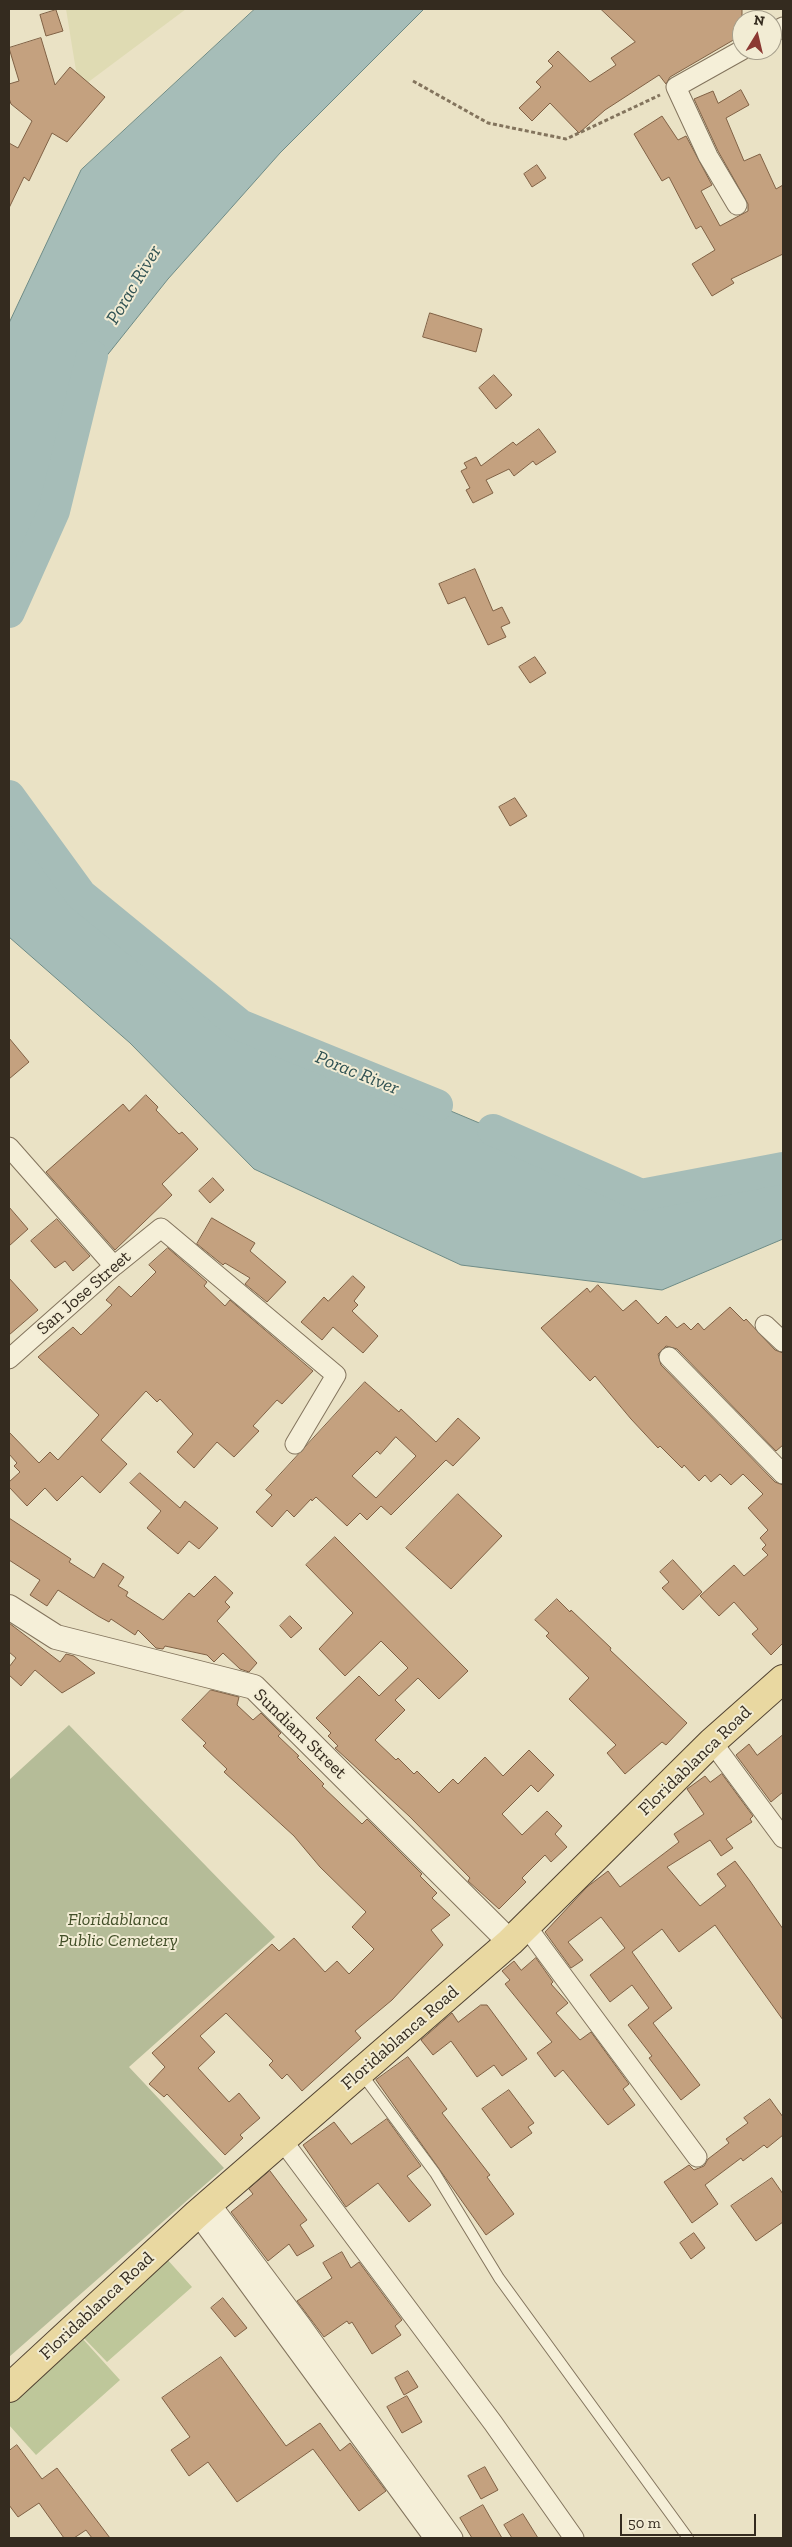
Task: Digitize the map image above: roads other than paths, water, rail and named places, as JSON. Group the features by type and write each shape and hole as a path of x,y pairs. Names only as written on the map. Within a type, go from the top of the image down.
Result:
{"main road":[{"name":"Floridablanca Road","path":"9,2388 204,2209 518,1934 712,1742 783,1679"}],"street":[{"path":"732,56 676,87 708,156 737,205"},
{"path":"9,1147 114,1266"},
{"name":"San Jose Street","path":"9,1359 114,1266 162,1228 336,1375 295,1444"},
{"path":"765,1324 783,1342"},
{"path":"669,1357 783,1474"},
{"name":"Sundiam Street","path":"9,1607 56,1637 254,1687 518,1934"},
{"path":"712,1742 783,1838"},
{"path":"518,1934 697,2157"},
{"path":"282,2140 493,2423 574,2538"},
{"path":"204,2209 434,2538"},
{"path":"204,2209 302,2326 453,2538"}],"lane":[{"path":"361,2072 436,2173 500,2278 688,2538"}],"water":[{"path":"255,9 424,9 280,153 168,279 85,383 54,511 9,595 9,323 81,170"},
{"path":"9,821 143,958 278,1052 403,1091 496,1130 615,1186 696,1190 783,1161 783,1239 662,1290 461,1265 254,1169 130,1043 9,937"}],"waterway":[{"name":"Porac River","path":"9,612 54,511 92,356"},
{"name":"Porac River","path":"9,796 81,895 240,1025 437,1105"},
{"name":"Porac River","path":"493,1130 641,1195 783,1168"}],"park label":[{"name":"Floridablanca Public Cemetery","path":"118,1930"}]}
